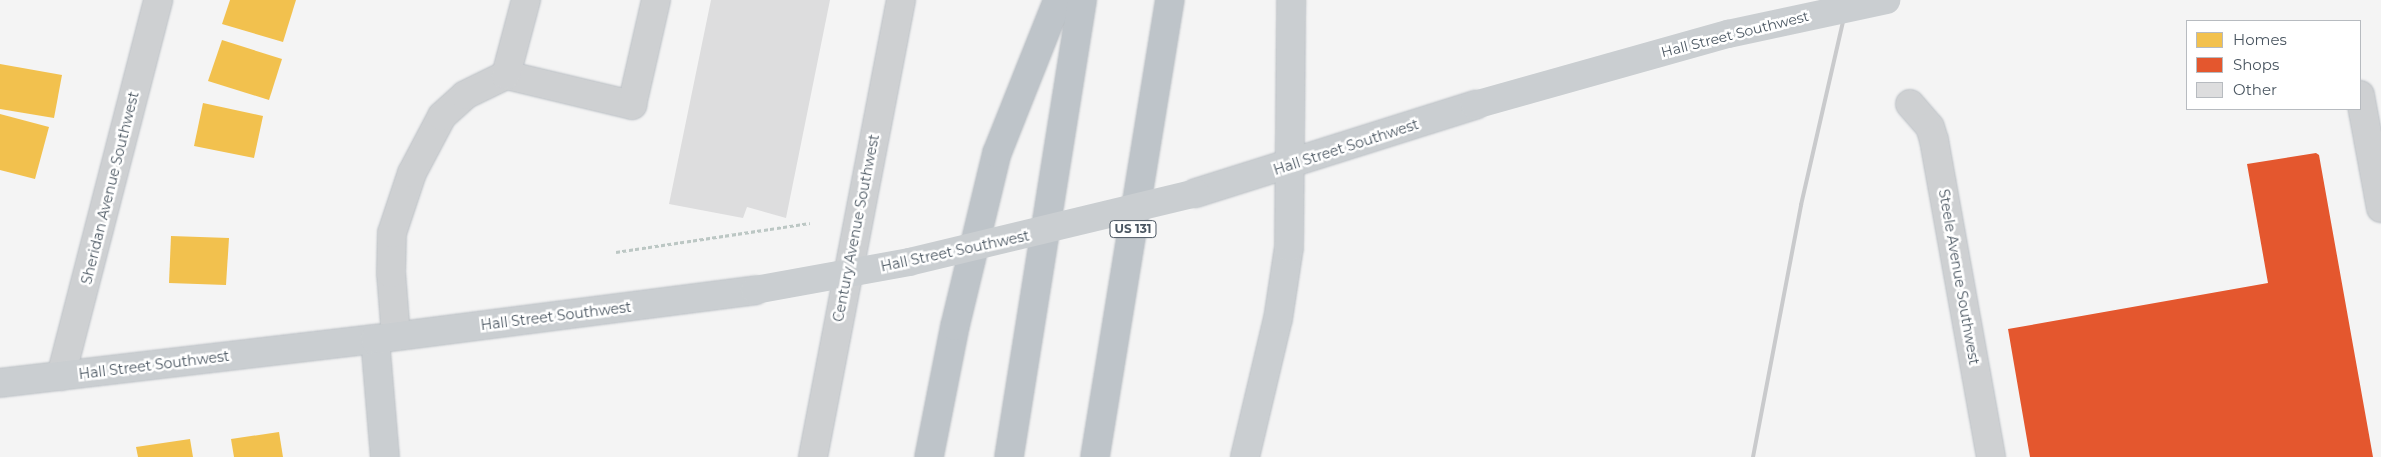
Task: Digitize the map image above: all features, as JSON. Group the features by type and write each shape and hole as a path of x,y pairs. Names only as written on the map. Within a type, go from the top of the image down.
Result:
{"highway":[{"path":"929,457 955,326 997,153 1058,0"},
{"path":"1009,457 1082,0"},
{"name":"US 131","path":"1095,457 1170,0"}],"main road":[{"path":"1245,457 1285,277 1291,214 1288,44 1291,0"},
{"name":"Hall Street Southwest","path":"0,383 385,338 755,290 938,256 1196,193 1475,106 1728,34 1886,0"},
{"path":"385,338 386,457"}],"street":[{"name":"Sheridan Avenue Southwest","path":"61,376 158,0"},
{"path":"506,76 526,0"},
{"path":"385,338 391,277 392,233 412,173 442,116 465,95 506,76 632,105 656,0"},
{"name":"Century Avenue Southwest","path":"813,457 901,0"},
{"path":"2361,100 2381,208"},
{"name":"Steele Avenue Southwest","path":"1910,104 1930,127 1934,140 1992,457"}],"path":[{"path":"616,252 810,223"}],"building: Homes":[{"path":"230,0 296,0 283,42 222,24"},
{"path":"222,40 282,59 269,100 208,81"},
{"path":"0,64 62,75 54,118 0,109"},
{"path":"203,103 263,116 254,158 194,146"},
{"path":"0,114 49,127 35,179 0,170"},
{"path":"171,236 229,238 226,285 169,283"},
{"path":"279,432 283,457 234,457 231,439"},
{"path":"190,439 193,457 138,457 136,447"}],"building: Shops":[{"path":"2316,153 2319,155 2373,457 2030,457 2008,329 2268,283 2247,164"}],"building: Other":[{"path":"711,0 830,0 786,218 747,207 743,218 669,204"}],"railway":[{"path":"1753,457 1801,205 1848,0"}]}
